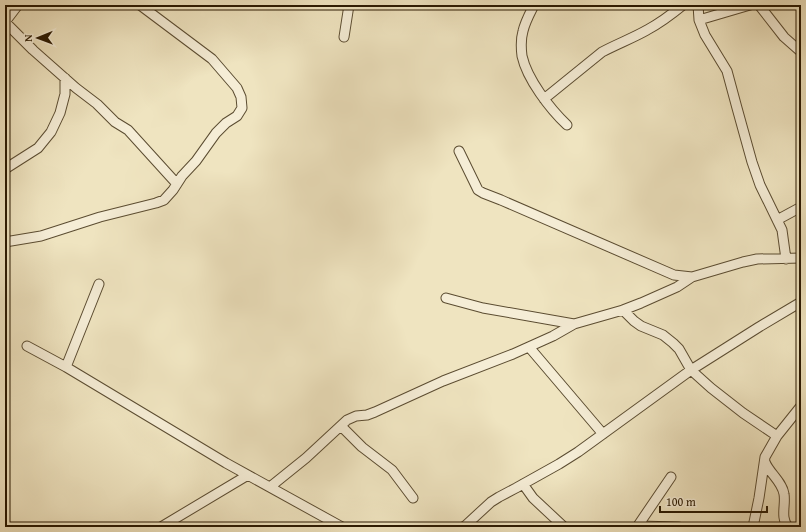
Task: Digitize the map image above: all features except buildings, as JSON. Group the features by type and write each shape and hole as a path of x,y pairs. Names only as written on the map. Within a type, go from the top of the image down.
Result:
{"street":[{"path":"18,5 5,22 33,50 116,122 128,130 177,184"},
{"path":"5,242 41,236 100,217 164,200 182,176 196,161 216,133 226,123 237,116 242,108 241,97 237,88 212,59 140,5"},
{"path":"344,37 349,5"},
{"path":"534,5 523,30 522,55 534,84 544,99 567,125"},
{"path":"544,99 602,52 648,30 684,5"},
{"path":"698,5 699,20 705,35 727,71 752,162 760,185 782,230 786,259"},
{"path":"699,20 750,5"},
{"path":"759,5 784,37 801,52"},
{"path":"5,169 38,148 51,132 60,113 65,94 65,78"},
{"path":"459,151 478,190 483,193 674,276 692,277"},
{"path":"777,220 801,208"},
{"path":"270,487 306,458 347,420 356,416 375,412 443,381 529,347 574,324 623,310 641,303 677,287 692,277 757,259 801,258"},
{"path":"66,367 99,284"},
{"path":"446,298 483,308 574,324"},
{"path":"463,527 491,502 559,464 691,370 800,303"},
{"path":"623,310 641,326 663,335 673,343 679,349 691,370 732,406 778,436"},
{"path":"27,346 66,367 226,463 342,527"},
{"path":"529,347 603,434"},
{"path":"753,527 765,457 778,436 801,406"},
{"path":"341,426 362,447 392,470 413,498"},
{"path":"765,462 767,468 783,490 785,496 783,514 785,524 788,527"},
{"path":"160,527 248,475"},
{"path":"637,527 671,477"},
{"path":"523,484 533,498 564,527"},
{"path":"637,527 679,527"}]}
